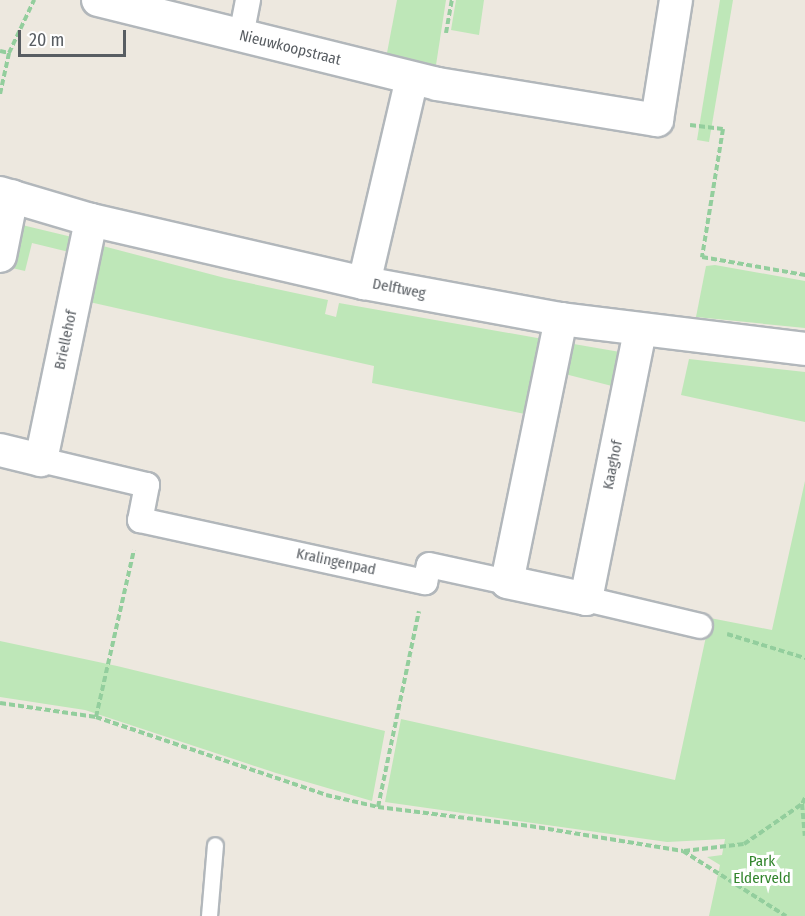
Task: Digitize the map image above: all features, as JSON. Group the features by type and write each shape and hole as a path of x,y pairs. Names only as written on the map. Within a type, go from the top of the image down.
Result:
{"street":[{"name":"Nieuwkoopstraat","path":"98,0 412,79 657,120"},
{"path":"241,36 248,0"},
{"path":"657,120 676,0"},
{"path":"364,283 412,79"},
{"path":"0,256 6,194"},
{"name":"Delftweg","path":"6,194 91,220 364,283 561,319 805,349"},
{"name":"Briellehof","path":"41,459 91,220"},
{"path":"507,582 561,319"},
{"name":"Kaaghof","path":"586,599 640,330"},
{"path":"0,450 147,485 140,520"},
{"name":"Kralingenpad","path":"140,520 425,582"},
{"path":"425,582 429,565 700,626"}],"lane":[{"path":"209,916 215,846"}],"path":[{"path":"0,94 9,53 34,0"},
{"path":"446,33 452,0"},
{"path":"0,51 9,53"},
{"path":"657,120 723,129 702,257 805,275"},
{"path":"96,717 140,520"},
{"path":"378,807 425,582"},
{"path":"700,626 805,658"},
{"path":"0,703 96,717 326,795 378,807 530,826 683,851 744,844 802,804 805,798"},
{"path":"802,804 805,836"},
{"path":"683,851 786,916"}],"green space":[{"path":"397,0 446,0 436,65 387,53"},
{"path":"456,0 484,0 479,35 451,30"},
{"path":"720,0 733,0 709,142 697,140"},
{"path":"22,225 72,237 69,252 32,243 25,271 12,268"},
{"path":"99,245 225,278 328,300 325,314 336,317 339,303 543,339 525,414 372,383 374,366 85,301"},
{"path":"715,265 805,281 805,328 696,317 706,266"},
{"path":"568,343 620,352 612,386 561,373"},
{"path":"689,359 805,372 805,422 681,395"},
{"name":"Park Elderveld","path":"805,481 805,916 709,916 720,865 707,857 722,855 725,839 667,842 385,802 401,719 675,780 710,618 772,630"},
{"path":"0,641 117,666 385,731 372,801 276,773 85,710 0,697"}]}
